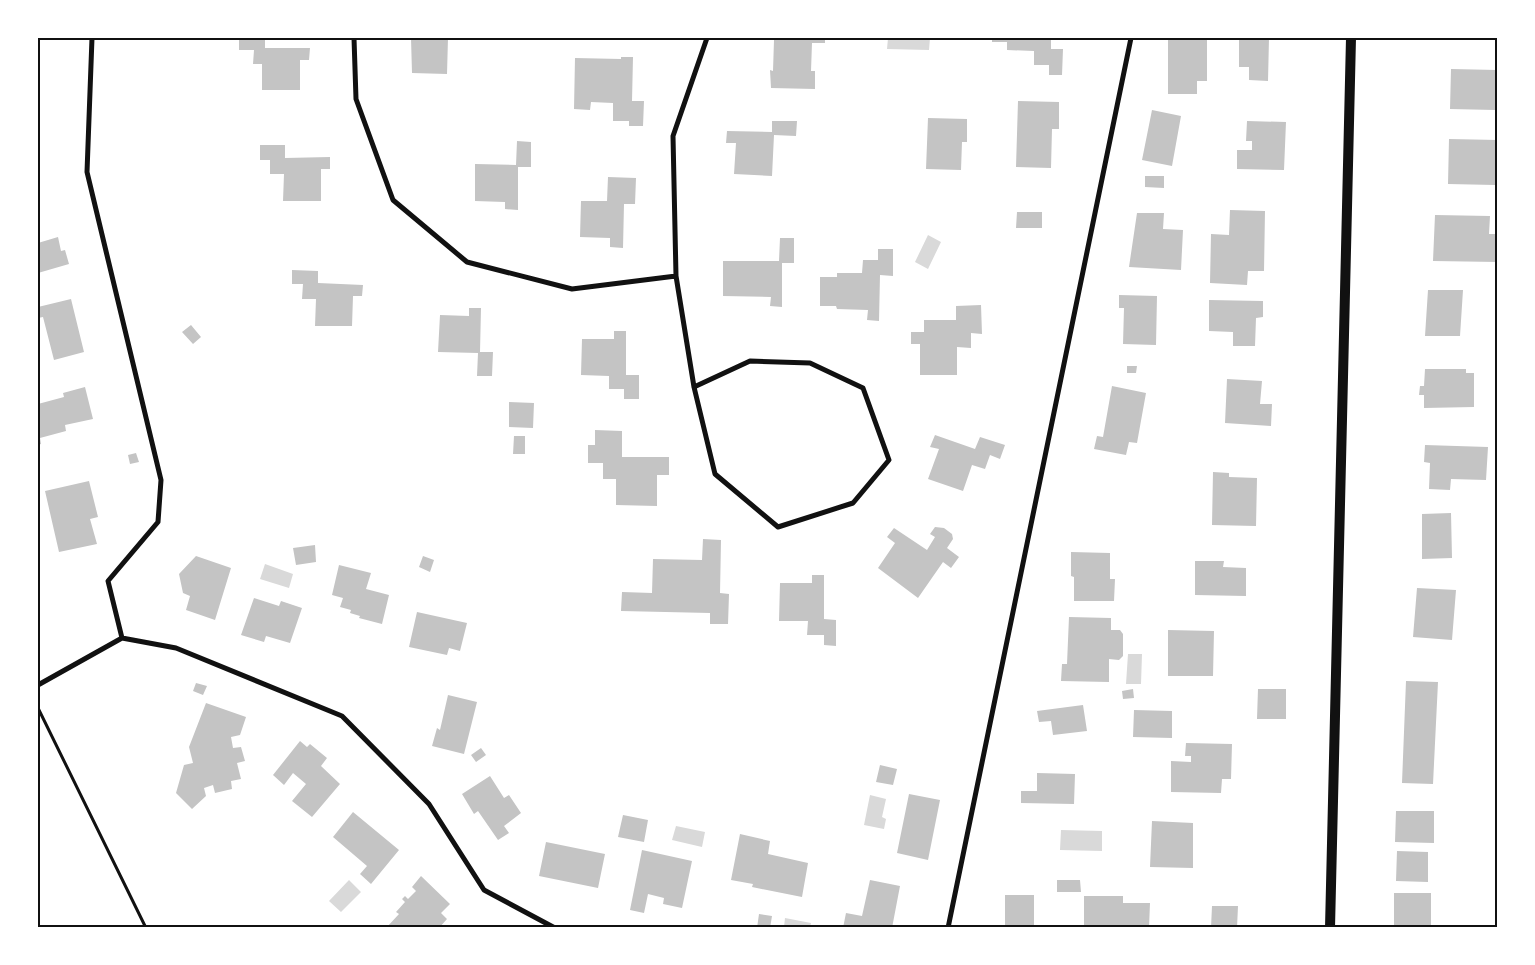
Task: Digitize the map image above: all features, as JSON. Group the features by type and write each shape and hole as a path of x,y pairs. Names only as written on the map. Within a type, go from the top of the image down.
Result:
{"main road":[{"path":"1330,928 1351,38"}],"street":[{"path":"92,38 87,172 161,480 158,522 108,581 122,638"},
{"path":"354,38 356,99 393,200 467,262 572,290 676,276"},
{"path":"694,387 750,361 810,364 863,388 889,460 853,503 778,528 715,474 694,387 676,276 673,136 707,38"},
{"path":"948,928 1131,38"},
{"path":"38,685 122,638 176,648 342,716 429,804 484,890 555,928"}],"path":[{"path":"38,708 146,928"}],"shaded area":[{"path":"888,38 930,38 929,50 887,49"},
{"path":"928,235 941,242 928,269 915,262"},
{"path":"265,564 293,574 289,588 260,579"},
{"path":"1128,654 1142,654 1141,684 1126,684"},
{"path":"870,795 886,799 882,817 886,819 884,829 864,825"},
{"path":"676,826 705,832 702,847 672,840"},
{"path":"1061,830 1102,831 1102,851 1060,850"},
{"path":"349,880 361,892 341,912 329,901"},
{"path":"785,918 811,923 810,927 784,927"}],"building":[{"path":"239,38 265,38 265,48 310,48 309,60 300,60 300,90 262,90 262,64 253,64 254,50 239,50"},
{"path":"411,38 448,38 447,74 412,73"},
{"path":"766,38 825,38 825,43 812,43 811,71 815,71 815,89 771,88 770,70 773,71 774,40 766,40"},
{"path":"992,38 1051,38 1051,49 1063,49 1062,75 1049,75 1049,65 1034,65 1034,51 1007,50 1007,42 992,42"},
{"path":"1168,38 1207,38 1207,81 1197,81 1197,94 1168,94"},
{"path":"1239,38 1269,38 1268,81 1249,80 1249,67 1239,67"},
{"path":"621,57 633,57 632,101 644,101 643,126 629,126 629,121 613,121 613,103 591,102 590,110 574,109 575,58 621,59"},
{"path":"1451,69 1497,70 1495,110 1450,109"},
{"path":"1018,101 1059,102 1059,129 1052,129 1051,168 1016,167"},
{"path":"1152,110 1181,116 1172,166 1142,160"},
{"path":"928,118 967,119 967,142 962,142 961,170 926,169"},
{"path":"772,121 797,121 796,136 774,135 772,176 734,174 736,143 726,143 727,131 772,132"},
{"path":"1247,121 1286,122 1284,170 1237,169 1237,150 1252,150 1252,141 1246,141"},
{"path":"1449,139 1498,140 1495,185 1448,184"},
{"path":"517,141 531,142 531,167 518,167 518,210 505,209 505,202 475,201 475,164 516,165"},
{"path":"260,145 285,145 285,158 330,157 330,169 321,169 321,201 283,201 284,174 270,174 270,160 260,160"},
{"path":"1145,176 1164,176 1164,188 1145,187"},
{"path":"608,177 636,178 635,204 624,204 623,248 610,247 610,238 580,237 581,201 607,201"},
{"path":"1230,210 1265,211 1264,271 1248,271 1247,285 1210,283 1211,234 1229,235"},
{"path":"1017,212 1042,212 1042,228 1016,228"},
{"path":"1137,213 1164,213 1163,229 1183,230 1181,270 1129,267"},
{"path":"1435,215 1490,216 1489,234 1498,234 1498,262 1433,261"},
{"path":"58,237 61,251 65,250 69,264 38,273 38,243"},
{"path":"780,238 794,238 794,263 782,263 782,307 770,306 771,297 723,296 723,261 779,261"},
{"path":"878,249 893,249 893,276 880,275 879,321 867,320 868,310 837,309 836,306 820,306 820,277 837,277 837,273 862,273 863,260 878,260"},
{"path":"292,270 318,271 318,283 363,285 362,296 353,296 352,326 315,326 316,299 302,299 303,284 292,284"},
{"path":"1428,290 1463,290 1460,336 1425,336"},
{"path":"1119,295 1157,296 1156,345 1123,344 1124,308 1119,308"},
{"path":"71,299 84,352 54,360 43,317 38,318 38,307"},
{"path":"1209,300 1263,301 1263,317 1256,318 1255,346 1233,346 1233,332 1209,331"},
{"path":"981,305 982,334 971,333 971,348 957,347 957,375 920,375 920,344 911,344 911,332 924,332 924,320 956,320 956,306"},
{"path":"469,308 481,308 480,352 493,352 492,376 477,376 478,353 438,352 440,315 469,316"},
{"path":"191,325 201,337 193,344 182,332"},
{"path":"614,331 626,331 626,375 639,375 639,399 624,399 624,389 609,389 609,376 581,375 582,339 614,339"},
{"path":"1127,366 1137,366 1136,373 1127,373"},
{"path":"1425,369 1466,369 1466,373 1474,373 1474,407 1424,408 1424,395 1419,395 1420,386 1424,386"},
{"path":"1227,379 1262,381 1260,404 1272,404 1271,426 1225,423"},
{"path":"1112,386 1146,393 1137,443 1129,442 1126,455 1094,449 1097,436 1103,437"},
{"path":"85,387 93,419 65,425 66,431 40,438 41,444 38,445 38,404 64,397 63,393"},
{"path":"509,402 534,403 533,428 509,427"},
{"path":"595,430 622,431 622,457 669,457 669,475 657,475 657,506 616,505 616,479 603,479 603,463 588,463 588,445 595,445"},
{"path":"935,435 975,449 980,437 1005,445 1000,459 990,455 985,469 972,465 963,491 928,479 939,449 930,447"},
{"path":"514,436 525,436 525,454 513,454"},
{"path":"1425,445 1488,447 1486,480 1451,479 1450,490 1429,489 1430,463 1424,462"},
{"path":"136,453 139,462 130,464 128,455"},
{"path":"1213,472 1229,473 1229,477 1257,478 1256,526 1212,525"},
{"path":"89,481 98,517 90,519 97,544 59,552 45,491"},
{"path":"1451,513 1452,558 1422,559 1422,514"},
{"path":"935,527 944,528 952,534 953,539 947,548 959,557 951,568 943,562 918,598 878,568 895,543 887,537 894,528 927,550 935,537 930,534"},
{"path":"703,539 721,540 720,593 729,594 728,624 710,624 710,613 621,611 622,592 652,593 653,559 702,560"},
{"path":"315,545 316,562 296,565 293,548"},
{"path":"1071,552 1110,553 1110,579 1115,579 1114,601 1074,601"},
{"path":"196,556 231,568 215,620 186,610 190,596 183,593 179,574"},
{"path":"423,556 434,560 430,572 419,567"},
{"path":"1195,561 1224,561 1223,567 1246,568 1246,596 1195,595"},
{"path":"339,565 371,573 366,589 389,595 382,624 359,618 360,616 350,613 351,610 340,607 343,598 332,595"},
{"path":"812,575 824,575 824,619 836,620 836,646 824,645 824,635 807,635 808,621 779,621 780,583 812,583"},
{"path":"1417,588 1456,590 1452,640 1413,637"},
{"path":"254,598 279,606 281,601 302,608 290,643 266,636 264,642 241,635"},
{"path":"417,612 467,623 460,651 449,648 447,655 409,647"},
{"path":"1069,617 1111,618 1111,630 1120,630 1123,634 1123,656 1119,660 1109,659 1109,682 1061,681 1062,664 1067,664"},
{"path":"1168,630 1214,631 1213,676 1168,676"},
{"path":"1406,681 1438,682 1433,784 1402,783"},
{"path":"196,683 207,686 203,695 193,691"},
{"path":"1133,689 1134,698 1123,699 1122,691"},
{"path":"1258,689 1286,689 1286,719 1257,719"},
{"path":"448,695 477,702 464,754 432,746 437,728 440,730"},
{"path":"206,703 246,717 240,735 231,737 233,748 241,747 245,761 237,763 241,779 231,781 232,789 215,793 213,785 204,788 206,796 192,809 176,793 184,765 193,763 189,747"},
{"path":"1083,705 1087,731 1053,735 1051,721 1039,722 1037,711"},
{"path":"1134,710 1172,711 1172,738 1133,737"},
{"path":"300,741 307,747 310,744 327,758 321,766 340,784 312,817 292,801 306,784 293,773 284,785 273,775"},
{"path":"1186,743 1232,744 1231,779 1222,779 1221,793 1171,792 1171,761 1191,762 1191,756 1185,756"},
{"path":"481,748 486,755 476,762 471,755"},
{"path":"880,765 897,769 893,785 876,782"},
{"path":"1037,773 1075,774 1074,804 1021,803 1021,791 1037,791"},
{"path":"490,776 504,798 509,795 521,813 504,826 509,833 498,840 478,811 474,814 462,794"},
{"path":"909,794 940,800 928,860 897,853"},
{"path":"1396,811 1434,811 1434,843 1395,842"},
{"path":"353,812 399,850 371,884 360,874 367,866 333,837"},
{"path":"623,815 648,820 644,842 618,837"},
{"path":"1152,821 1193,823 1193,868 1150,867"},
{"path":"740,834 770,841 768,854 808,863 802,897 752,887 753,884 731,880"},
{"path":"546,842 605,854 598,888 539,876"},
{"path":"642,850 692,861 682,908 663,904 664,898 648,894 644,913 630,910"},
{"path":"1397,851 1428,852 1428,882 1396,881"},
{"path":"421,876 450,904 441,913 447,919 439,928 386,928 399,914 396,912 405,902 402,899 405,896 408,899 416,891 412,887"},
{"path":"870,880 900,886 892,928 843,928 846,913 862,916"},
{"path":"1057,880 1080,880 1081,892 1057,892"},
{"path":"1394,893 1431,893 1431,928 1394,928"},
{"path":"1005,895 1034,895 1034,928 1005,928"},
{"path":"1084,896 1123,896 1123,903 1150,903 1149,928 1084,928"},
{"path":"1212,906 1238,906 1237,928 1211,928"},
{"path":"759,914 772,916 770,928 757,928"}]}
